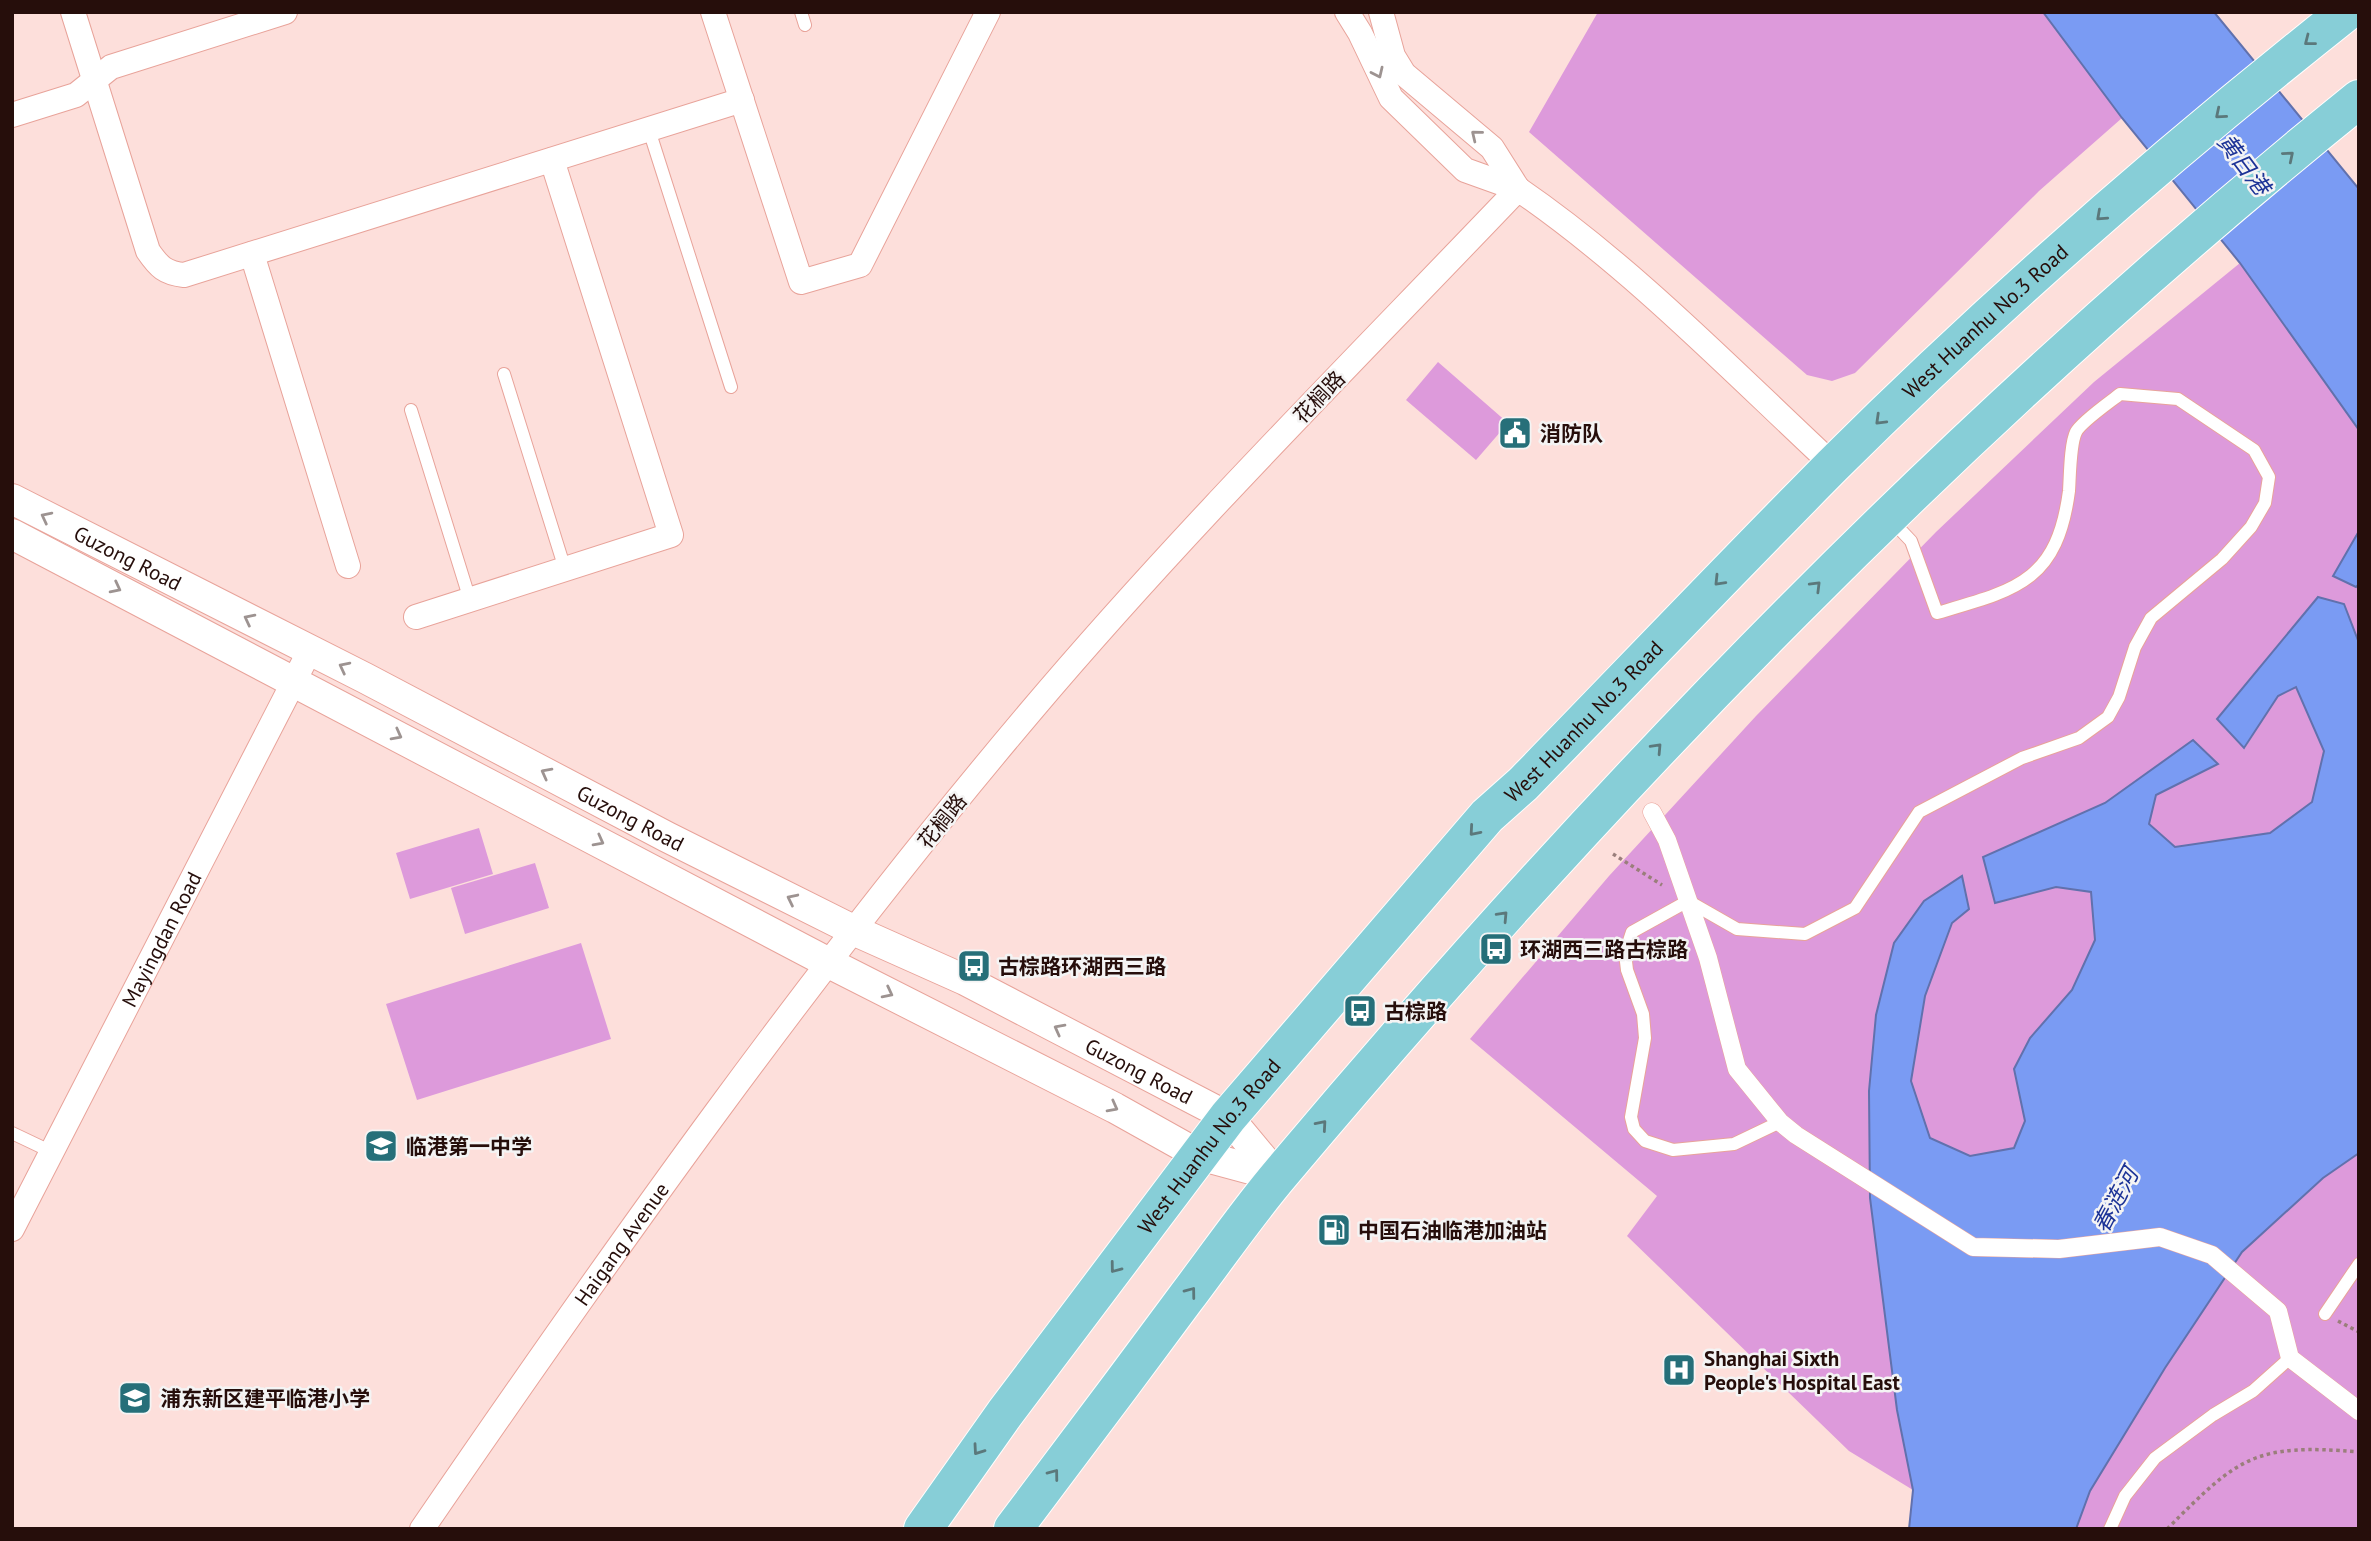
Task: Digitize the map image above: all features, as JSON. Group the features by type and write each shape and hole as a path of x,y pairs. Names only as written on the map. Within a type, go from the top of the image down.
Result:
{"main road":[{"name":"West Huanhu No.3 Road","path":"923,1529 1005,1413 1228,1117 1487,816 1523,784 1833,465 2028,281 2152,170 2346,12"},
{"path":"1013,1529 1277,1176 1493,926 1697,706 1887,515 2041,370 2199,232 2359,99"}],"street":[{"path":"73,12 148,251 158,267 170,274 184,275 742,100"},
{"path":"12,115 76,95 111,67 285,12"},
{"path":"713,12 801,282 860,265 988,12"},
{"path":"1347,12 1391,98 1465,170 1518,189 1562,219 1665,307 1833,465"},
{"path":"1381,12 1393,56 1404,74 1492,148 1518,189"},
{"path":"416,617 671,535 552,160"},
{"name":"花榈路","path":"827,962 1032,710 1077,659 1196,527 1518,189"},
{"path":"252,254 348,566"},
{"name":"Guzong Road","path":"12,499 310,650 667,837 853,930 965,980 1228,1117 1277,1176"},
{"name":"Guzong Road","path":"12,534 1199,1154 1277,1176"},
{"name":"Mayingdan Road","path":"12,1230 310,650"},
{"path":"1652,813 1667,840 1708,958 1737,1069 1780,1122 1796,1135 1973,1247 2059,1249 2160,1237 2213,1255 2278,1311 2290,1358 2359,1411"},
{"name":"Haigang Avenue","path":"422,1529 536,1363 827,962"}],"lane":[{"path":"649,130 731,387"},
{"path":"504,374 565,569"},
{"path":"1780,1122 1734,1144 1673,1150 1645,1141 1634,1129 1631,1117 1645,1038 1643,1014 1627,970 1625,953 1632,932 1688,901 1737,929 1805,934 1855,908 1919,812 2022,758 2078,738 2108,717 2119,697 2135,647 2151,618 2222,559 2251,527 2265,503 2269,477 2253,450 2178,399 2159,395 2120,394 2076,432 2059,539 2047,562 2024,581 1998,595 1937,612 1911,541 1887,515"},
{"path":"411,410 470,600"},
{"path":"12,1133 52,1152"},
{"path":"2325,1314 2359,1264"},
{"path":"2110,1529 2125,1496 2155,1458 2252,1391 2290,1358"}],"path":[{"path":"1613,855 1688,901"},
{"path":"2167,1529 2216,1480 2244,1460 2271,1452 2314,1448 2359,1452"}],"shaded area":[{"path":"1598,12 2043,12 2122,118 2039,191 1855,373 1832,381 1807,375 1529,132"},
{"path":"2240,263 2359,430 2359,531 2333,576 2355,587 2359,584 2359,643 2344,604 2217,718 2245,748 2278,696 2296,687 2324,751 2312,802 2270,833 2175,847 2149,824 2156,795 2218,764 2193,740 2105,803 1984,857 1995,903 2056,887 2091,892 2095,940 2072,990 2030,1038 2014,1069 2025,1121 2014,1148 1970,1156 1930,1138 1911,1081 1925,996 1952,922 1969,909 1962,877 1924,901 1894,943 1876,1015 1869,1091 1870,1198 1897,1410 1913,1490 1849,1451 1627,1236 1657,1196 1470,1039 1609,876 1756,716 1936,532 2094,382"},
{"path":"1438,362 1508,423 1476,460 1406,400"},
{"path":"479,828 493,874 410,899 396,853"},
{"path":"535,863 549,908 465,934 451,888"},
{"path":"581,943 611,1039 417,1100 386,1004"},
{"path":"2359,1153 2359,1529 2076,1529 2090,1491 2165,1368 2242,1252 2323,1178"}],"water":[{"name":"黄日港","path":"2043,12 2214,12 2359,189 2359,430 2240,263 2122,118"},
{"path":"2359,531 2359,584 2356,587 2333,576"},
{"name":"春涟河","path":"2318,597 2344,604 2359,643 2359,1153 2323,1178 2242,1252 2165,1368 2090,1491 2076,1529 1909,1529 1913,1490 1897,1410 1870,1198 1869,1091 1876,1015 1894,943 1924,901 1962,876 1969,909 1952,923 1925,996 1911,1081 1930,1138 1970,1156 2014,1148 2025,1121 2014,1069 2030,1038 2072,990 2095,940 2091,892 2056,887 1995,903 1983,857 2105,803 2193,740 2218,764 2156,795 2149,824 2175,847 2270,833 2312,802 2324,751 2296,687 2278,696 2244,748 2217,719"}],"place":[{"name":"消防队","path":"1515,433"},
{"name":"环湖西三路古棕路","path":"1496,949"},
{"name":"古棕路环湖西三路","path":"974,966"},
{"name":"古棕路","path":"1360,1011"},
{"name":"临港第一中学","path":"381,1146"},
{"name":"中国石油临港加油站","path":"1334,1230"},
{"name":"Shanghai Sixth People's Hospital East","path":"1679,1370"},
{"name":"浦东新区建平临港小学","path":"135,1398"}]}
